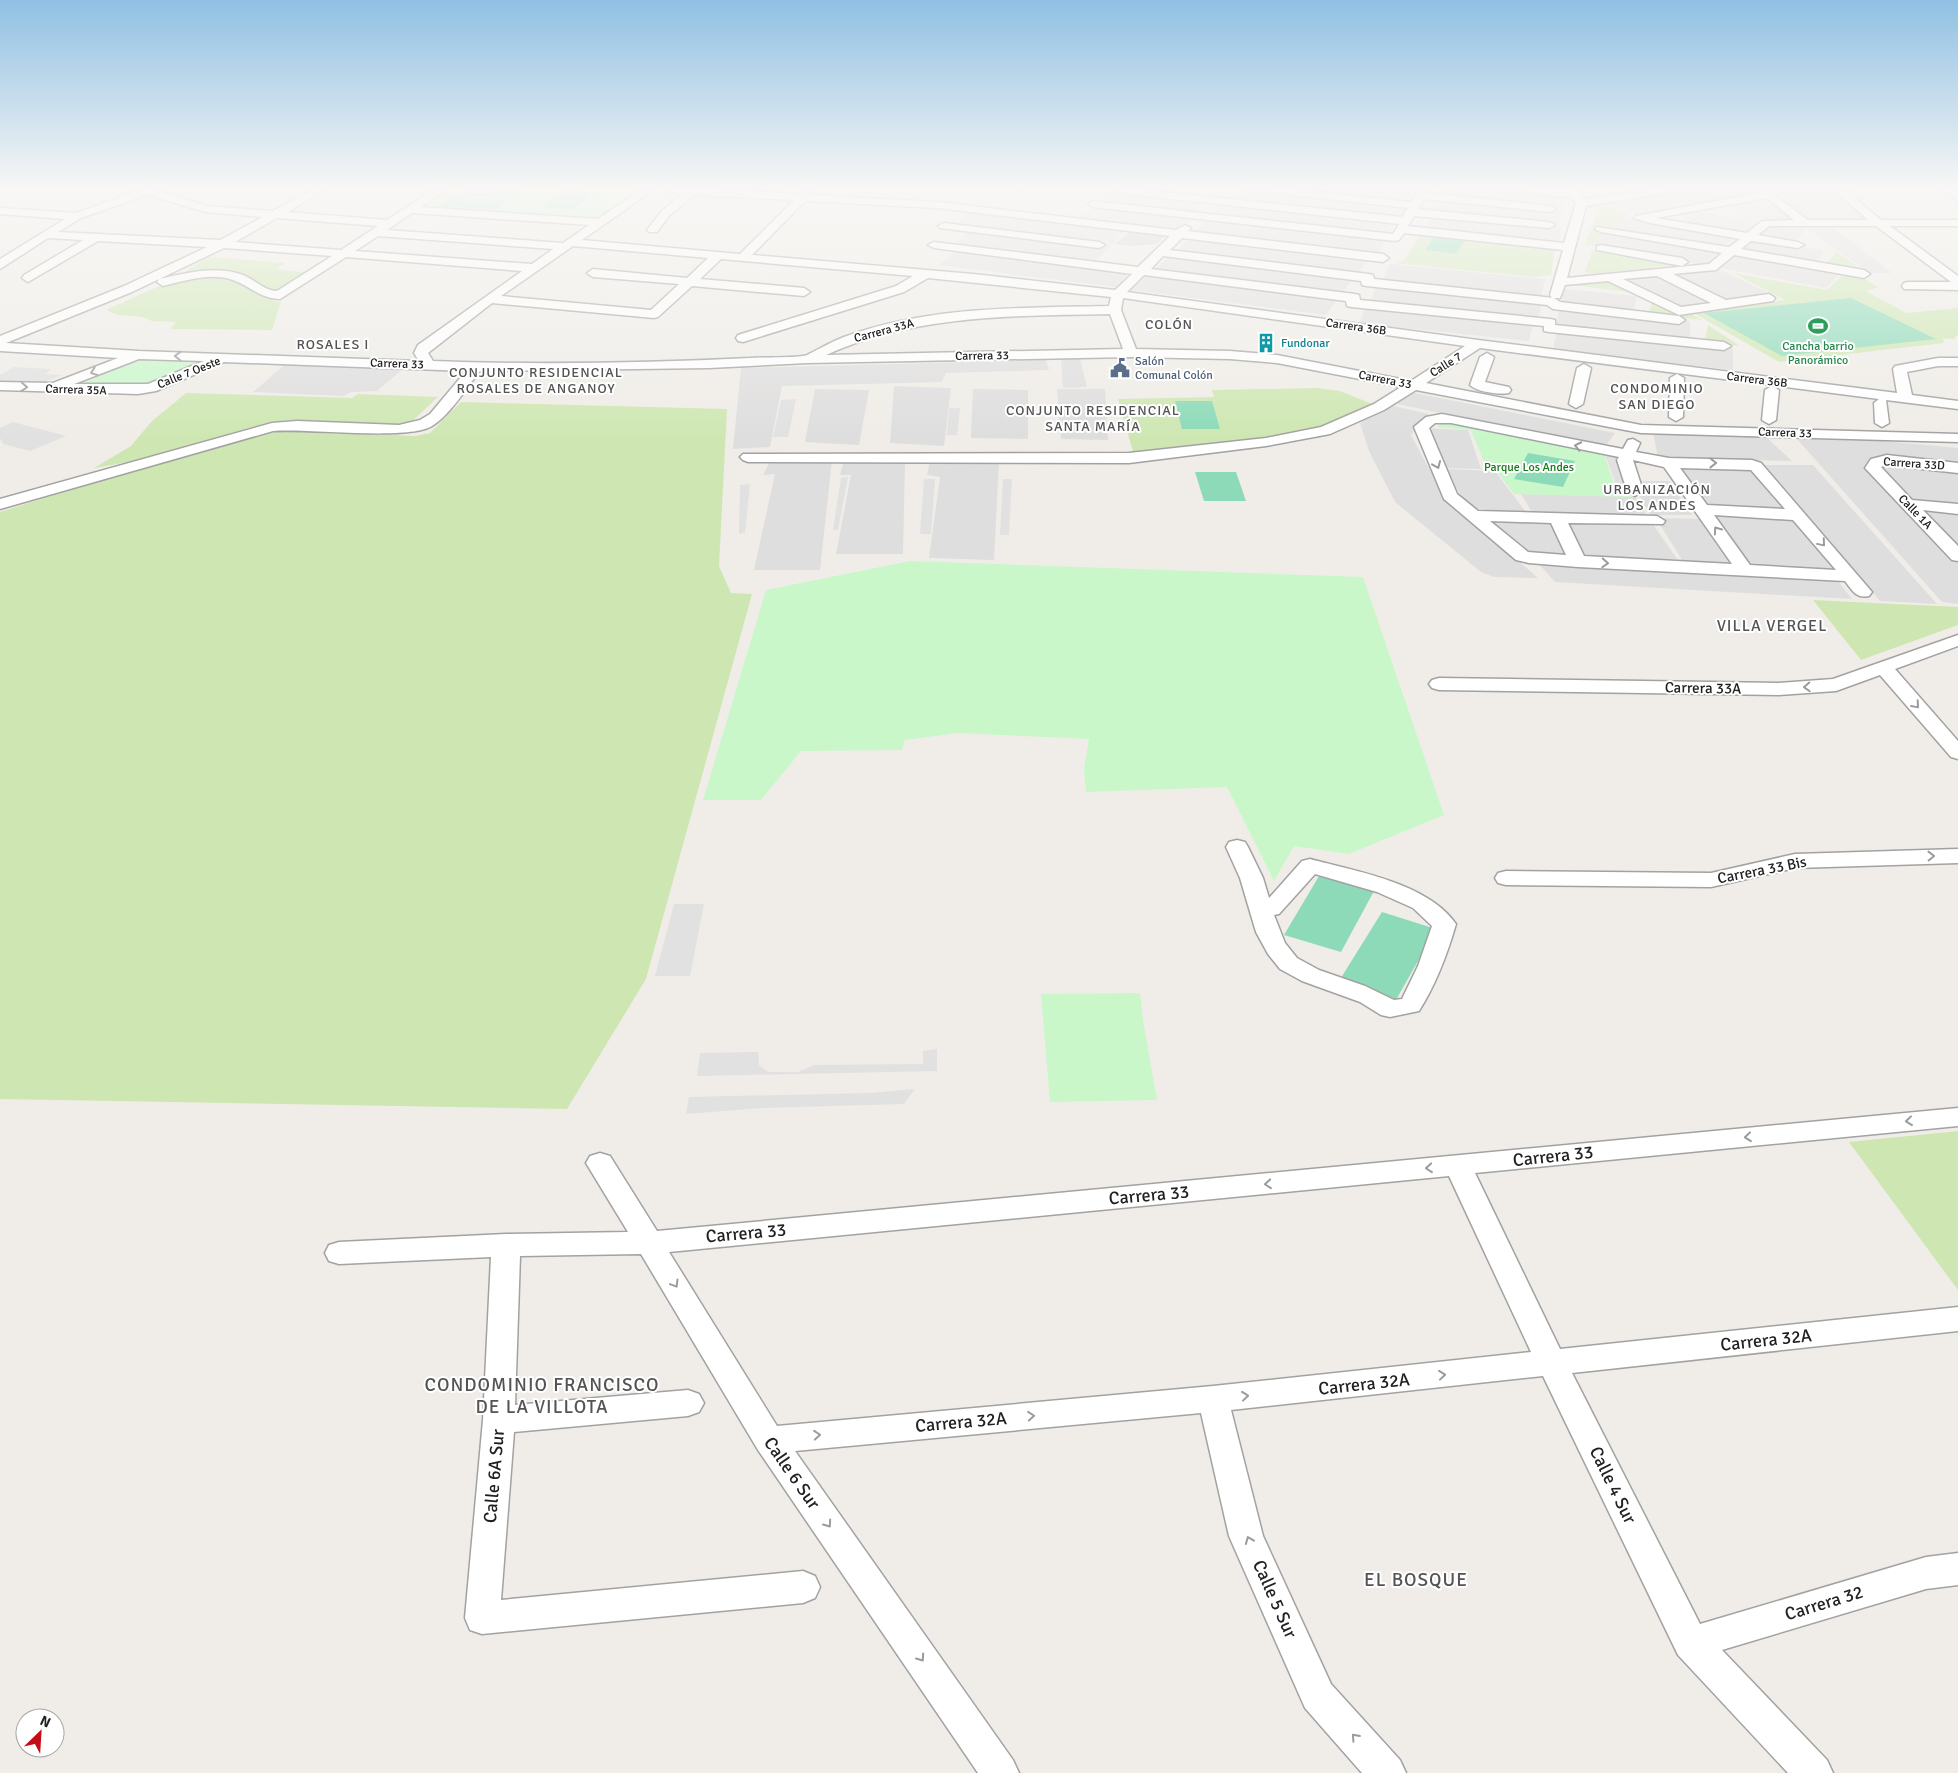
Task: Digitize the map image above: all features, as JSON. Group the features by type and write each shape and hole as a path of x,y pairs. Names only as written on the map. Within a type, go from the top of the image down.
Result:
{"street":[{"path":"28,278 37,273"},
{"path":"0,340 128,289 162,273"},
{"path":"128,289 190,276 224,275 245,280 272,295 286,292 315,273"},
{"path":"428,366 421,353 423,348 528,273"},
{"path":"593,273 804,292"},
{"path":"489,299 654,314 699,273"},
{"name":"Carrera 36B","path":"912,273 1118,294 1545,352 1752,373 1958,405"},
{"path":"1131,353 1115,310 1118,294 1139,273"},
{"path":"1154,273 1353,300 1724,346"},
{"path":"1313,273 1679,320"},
{"path":"1336,324 1372,273"},
{"path":"1545,352 1554,303 1563,273"},
{"path":"1560,282 1651,273"},
{"path":"1660,273 1726,305"},
{"path":"1856,273 1864,274"},
{"path":"1943,273 1958,284"},
{"path":"743,338 900,289 926,274"},
{"path":"1608,277 1679,311 1769,298"},
{"path":"1908,286 1958,284"},
{"path":"558,318 571,306"},
{"name":"Carrera 33A","path":"807,359 830,347 915,322 961,315 1115,310"},
{"name":"Calle 7","path":"748,457 1129,458 1266,442 1325,431 1379,407 1478,344"},
{"name":"Carrera 33","path":"0,347 476,367 709,364 807,359 1131,353 1230,355 1277,359 1605,424 1645,419 1957,438"},
{"path":"48,389 139,354"},
{"name":"Calle 7 Oeste","path":"151,388 227,357"},
{"path":"1487,357 1477,385 1645,419 1676,416 1882,423 1914,427 1957,438"},
{"path":"1904,398 1900,369 1938,362 1958,362"},
{"path":"0,504 272,427 297,425 399,429 425,424 435,417 476,367"},
{"path":"1576,404 1584,368"},
{"path":"1676,416 1677,378"},
{"name":"Carrera 35A","path":"0,386 126,392 151,388"},
{"path":"1770,420 1772,390"},
{"path":"1881,403 1882,423"},
{"path":"1850,576 1540,560 1522,556 1450,496 1423,434 1422,427 1426,421 1436,418 1451,419 1669,463 1747,464 1756,466 1850,576 1863,592"},
{"path":"1635,491 1625,466 1625,455 1645,419"},
{"name":"Carrera 33D","path":"1873,468 1876,462 1887,460 1958,468"},
{"path":"1669,463 1745,570"},
{"name":"Calle 1A","path":"1873,468 1958,555"},
{"path":"1908,504 1958,509"},
{"path":"1703,510 1798,515"},
{"path":"1472,516 1657,521"},
{"path":"1557,518 1578,562"},
{"name":"Carrera 33A","path":"1439,684 1779,689 1836,685 1958,640"},
{"path":"1884,668 1958,753"},
{"path":"1237,847 1252,880 1257,900 1261,914 1281,958 1297,970 1320,980 1342,985 1377,999 1390,1009 1410,1005 1436,952 1444,924 1421,903 1385,887 1310,866 1271,909 1257,900"},
{"name":"Carrera 33 Bis","path":"1506,878 1710,880 1795,861 1958,856"},
{"name":"Carrera 33","path":"340,1253 506,1245 650,1242 1458,1166 1958,1116"},
{"name":"Calle 6 Sur","path":"600,1162 769,1440 1000,1773"},
{"name":"Calle 4 Sur","path":"1458,1166 1552,1364 1691,1643 1814,1773"},
{"name":"Calle 6A Sur","path":"506,1245 499,1420 482,1618 803,1587"},
{"name":"Carrera 32A","path":"769,1440 1213,1399 1958,1319"},
{"name":"Calle 5 Sur","path":"1213,1399 1246,1536 1318,1696 1387,1773"},
{"path":"499,1420 688,1403"},
{"name":"Carrera 32","path":"1691,1643 1926,1573 1958,1569"}],"shaded area":[{"path":"1001,273 1129,273 1115,287"},
{"path":"1149,273 1339,297 1326,315 1131,290"},
{"path":"1168,273 1314,273 1354,278 1341,295"},
{"path":"1386,273 1480,273 1545,279 1541,297 1382,281"},
{"path":"1657,273 1723,304 1680,310 1613,277"},
{"path":"1727,273 1776,296 1727,304 1666,274"},
{"path":"1745,273 1840,273 1826,288"},
{"path":"1376,285 1543,301 1537,321 1371,303"},
{"path":"1564,289 1637,296 1633,313 1560,305"},
{"path":"1367,304 1533,322 1529,341 1359,323"},
{"path":"1559,308 1690,321 1690,341 1556,328"},
{"path":"1557,330 1733,348 1733,370 1553,350"},
{"path":"1061,359 1080,359 1087,387 1063,388"},
{"path":"1046,360 1049,370 946,373 942,382 782,386 770,447 733,449 741,368"},
{"path":"288,362 403,369 377,391 351,392 344,396 253,392"},
{"path":"14,367 51,369 45,374 63,375 38,384 0,382 0,375"},
{"path":"894,386 951,388 944,446 890,443"},
{"path":"815,389 869,390 859,445 805,442"},
{"path":"973,389 1028,390 1028,439 971,438"},
{"path":"1057,389 1105,389 1108,440 1061,439"},
{"path":"1410,392 1615,433 1605,447 1397,404"},
{"path":"796,399 788,437 773,437 781,400"},
{"path":"1389,405 1429,414 1411,435 1427,465 1456,506 1538,578 1494,577 1481,572 1395,502 1369,451 1360,423"},
{"path":"949,408 960,408 957,435 947,435"},
{"path":"13,422 66,436 30,451 3,444 0,438 0,428"},
{"path":"1419,428 1468,430 1481,469 1443,468"},
{"path":"1653,432 1765,436 1792,461 1658,458"},
{"path":"1797,439 1883,441 1958,448 1958,604 1942,602"},
{"path":"1605,455 1620,457 1631,490 1618,490"},
{"path":"771,460 832,460 820,570 754,570 775,474 763,475"},
{"path":"844,460 905,463 903,554 836,554 851,475 840,475"},
{"path":"930,461 999,463 994,560 929,558 940,477 927,475"},
{"path":"1674,464 1751,466 1790,514 1710,509"},
{"path":"1765,465 1813,465 1937,604 1880,601"},
{"path":"1444,469 1495,471 1525,511 1514,512 1469,508"},
{"path":"848,477 838,530 833,530 841,478"},
{"path":"924,479 935,479 931,534 920,534"},
{"path":"1003,479 1012,479 1009,535 1000,535"},
{"path":"1634,481 1669,481 1692,515 1651,515 1642,502"},
{"path":"750,484 745,533 739,534 740,485"},
{"path":"1521,494 1635,497 1647,515 1532,512"},
{"path":"1711,511 1794,516 1840,572 1750,567"},
{"path":"1656,518 1704,519 1737,565 1684,563"},
{"path":"1486,519 1555,520 1573,557 1527,555"},
{"path":"1561,520 1652,523 1677,559 1579,557"},
{"path":"1537,562 1838,581 1852,599 1555,582"},
{"path":"674,904 704,904 690,976 655,976"},
{"path":"937,1049 937,1071 697,1076 700,1053 758,1052 759,1065 768,1072 798,1072 814,1065 923,1064 923,1051"},
{"path":"915,1089 904,1104 762,1108 686,1114 689,1097 870,1093"}],"green space":[{"path":"183,273 311,273 272,301 281,302 272,330 170,329 176,322 152,321 142,317 118,315 106,310 164,284"},
{"path":"1492,273 1551,273 1551,275 1535,277"},
{"path":"1733,273 1827,290 1844,274 1859,276 1878,287 1866,291 1906,313 1958,308 1958,334 1954,339 1943,338 1944,343 1779,362 1692,312 1785,300"},
{"path":"1621,281 1645,294 1571,285"},
{"path":"1654,298 1684,311 1702,320 1648,314"},
{"name":"Cancha barrio Panorámico","path":"1851,298 1936,339 1782,356 1704,313"},
{"path":"1708,325 1740,346 1705,341"},
{"path":"147,359 211,362 151,387 72,388 124,365"},
{"path":"1317,388 1340,391 1372,404 1359,413 1324,429 1296,435 1134,455 1118,399 1214,397 1212,390"},
{"path":"186,393 352,398 358,394 438,397 410,423 399,425 288,420 271,422 129,462 94,468 131,446 151,422"},
{"path":"1175,401 1212,401 1220,429 1182,429"},
{"path":"461,402 727,409 719,566 731,593 752,594 646,979 567,1109 0,1099 0,512 118,475 265,434 289,430 415,436 430,433"},
{"name":"Parque Los Andes","path":"1443,422 1604,454 1616,490 1632,490 1637,497 1514,494 1496,470 1487,469 1471,430 1437,427"},
{"path":"1528,453 1575,461 1563,487 1514,479"},
{"path":"1195,472 1236,472 1246,501 1204,501"},
{"path":"910,561 1363,577 1444,815 1349,854 1294,846 1274,881 1227,787 1086,792 1084,769 1089,739 958,733 905,740 902,750 801,751 761,800 703,800 766,590"},
{"path":"1813,600 1958,607 1958,625 1861,660"},
{"path":"1319,876 1374,891 1341,952 1284,935"},
{"path":"1382,912 1436,929 1396,1000 1339,981"},
{"path":"1140,993 1157,1100 1050,1102 1041,994"},
{"path":"1958,1131 1958,1290 1849,1142"}],"place":[{"name":"Cancha barrio Panorámico","path":"1818,326"},
{"name":"Fundonar","path":"1266,343"},
{"name":"Salón Comunal Colón","path":"1120,368"}],"district":[{"name":"COLÓN","path":"1169,324"},
{"name":"ROSALES I","path":"333,344"},
{"name":"CONJUNTO RESIDENCIAL ROSALES DE ANGANOY","path":"536,380"},
{"name":"CONDOMINIO SAN DIEGO","path":"1657,396"},
{"name":"CONJUNTO RESIDENCIAL SANTA MARÍA","path":"1093,418"},
{"name":"URBANIZACIÓN LOS ANDES","path":"1657,498"},
{"name":"VILLA VERGEL","path":"1772,626"},
{"name":"CONDOMINIO FRANCISCO DE LA VILLOTA","path":"542,1396"},
{"name":"EL BOSQUE","path":"1416,1580"}]}
